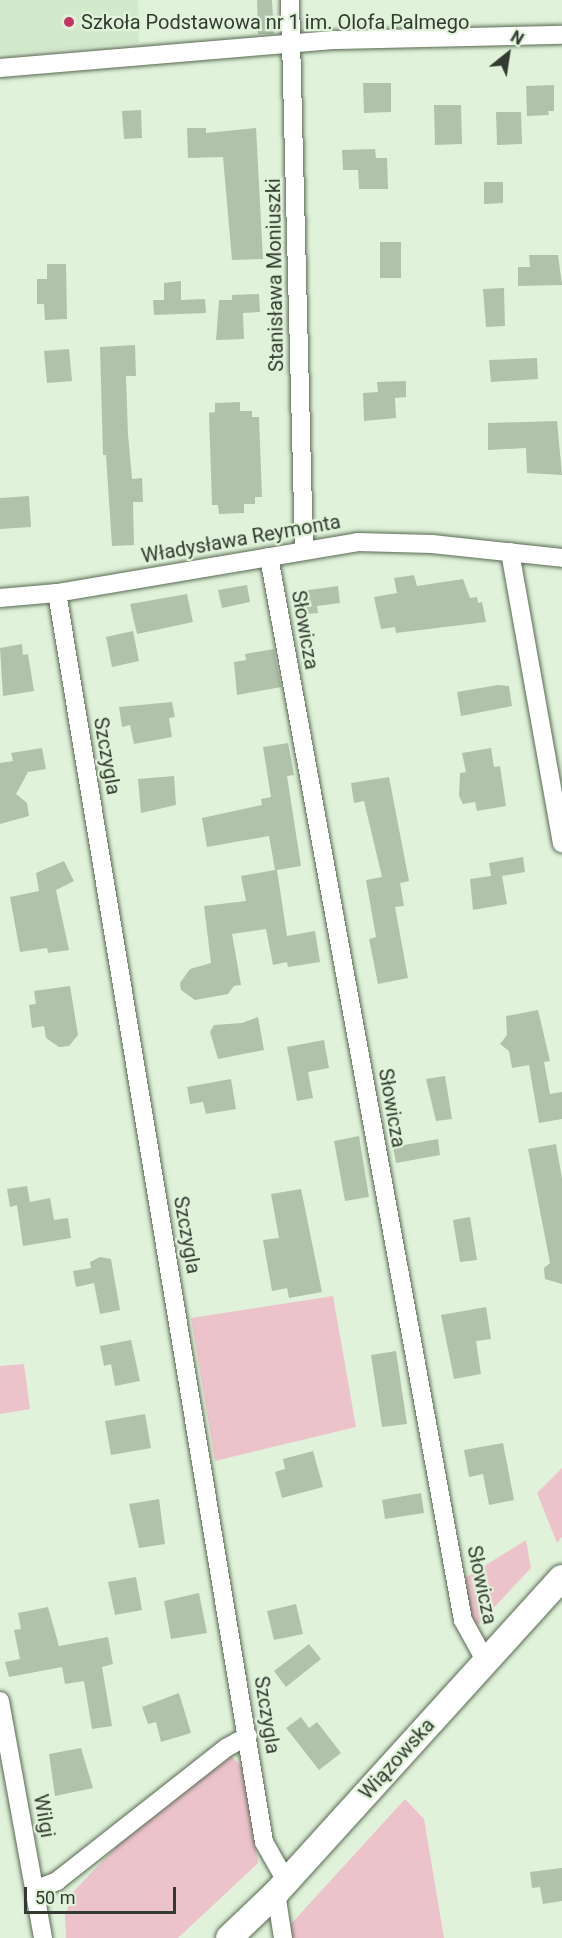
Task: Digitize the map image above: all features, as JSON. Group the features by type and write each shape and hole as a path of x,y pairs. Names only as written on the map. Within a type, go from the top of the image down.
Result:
{"main road":[{"name":"Wiązowska","path":"229,1938 281,1887 562,1578"}],"street":[{"name":"Stanisława Moniuszki","path":"290,0 304,549"},
{"path":"0,68 336,40 562,35"},
{"name":"Władysława Reymonta","path":"0,598 57,593 304,549 358,542 510,552 562,558"},
{"path":"510,552 562,843"},
{"name":"Słowicza","path":"269,557 463,1620 486,1662"},
{"name":"Szczygla","path":"57,593 264,1842 281,1887 284,1938"},
{"name":"Wilgi","path":"0,1701 43,1938"},
{"path":"34,1890 57,1881 226,1748 248,1736"}],"shaded area":[{"name":"Szkoła Podstawowa nr 1 im. Olofa Palmego","path":"0,0 138,0 139,43 0,54"},
{"path":"333,1296 356,1427 215,1461 191,1318"},
{"path":"24,1364 30,1409 0,1414 0,1366"},
{"path":"562,1468 562,1537 557,1543 537,1493"},
{"path":"526,1540 531,1568 473,1630 462,1580"},
{"path":"231,1756 245,1770 258,1863 178,1938 66,1938 65,1915 74,1891 117,1846"},
{"path":"405,1799 424,1819 444,1938 292,1938 290,1925"}],"building":[{"path":"257,0 272,0 274,34 258,34"},
{"path":"363,83 391,83 391,112 364,113"},
{"path":"554,85 554,111 548,111 549,115 527,116 526,86"},
{"path":"434,105 461,105 462,144 435,145"},
{"path":"141,110 142,138 124,139 122,111"},
{"path":"496,112 521,112 522,144 497,145"},
{"path":"187,128 206,128 206,133 256,128 263,259 232,260 223,157 188,158"},
{"path":"375,149 376,158 387,158 388,189 359,189 358,170 343,170 342,150"},
{"path":"484,182 503,182 503,203 484,204"},
{"path":"380,242 401,242 401,278 380,278"},
{"path":"529,255 558,255 562,285 518,286 518,267 530,267"},
{"path":"47,264 66,264 67,319 45,320 44,304 37,304 37,279 47,279"},
{"path":"181,281 181,300 205,299 206,313 154,315 153,300 164,300 164,283"},
{"path":"504,288 505,326 486,327 483,289"},
{"path":"259,294 260,312 243,313 244,339 216,340 219,300 232,300 232,295"},
{"path":"135,345 136,376 126,376 128,434 132,479 142,478 143,502 133,502 134,545 112,546 106,455 103,455 100,347"},
{"path":"69,349 72,381 47,383 44,351"},
{"path":"537,358 538,379 491,382 489,360"},
{"path":"406,381 406,397 395,398 396,418 364,421 363,393 378,392 377,382"},
{"path":"240,402 240,411 252,411 252,417 259,417 262,497 255,497 255,504 244,504 244,513 219,514 218,505 212,505 209,413 215,412 215,403"},
{"path":"557,421 562,475 527,473 526,448 488,450 488,423"},
{"path":"29,496 31,527 0,529 0,498"},
{"path":"414,575 417,586 463,579 470,598 477,597 478,603 482,602 486,622 396,633 395,627 381,629 374,597 397,593 394,578"},
{"path":"247,585 250,602 222,608 218,590"},
{"path":"338,586 340,603 317,606 318,613 297,615 294,592"},
{"path":"187,594 193,622 137,634 130,604"},
{"path":"133,631 139,661 112,667 106,637"},
{"path":"22,644 23,655 28,654 34,691 3,696 0,648"},
{"path":"274,649 281,687 237,695 234,662 246,660 245,654"},
{"path":"498,685 509,686 512,706 461,716 457,692"},
{"path":"172,702 175,717 169,718 172,737 134,744 130,725 122,727 119,707"},
{"path":"288,743 294,775 287,776 301,866 277,870 287,936 315,931 320,962 288,967 287,962 273,965 266,929 232,934 241,985 234,986 228,994 195,1000 181,990 180,983 190,969 211,963 204,906 246,901 241,876 275,870 269,836 207,847 202,818 262,805 261,799 271,797 263,747"},
{"path":"42,748 46,769 28,772 16,794 27,803 29,816 0,824 0,763 13,761 11,753"},
{"path":"491,748 494,767 500,766 506,806 477,811 475,802 463,804 459,796 460,773 466,772 462,753"},
{"path":"174,776 176,805 141,813 138,779"},
{"path":"389,777 409,881 400,883 404,906 395,907 408,978 378,984 369,939 376,937 366,880 382,877 364,801 354,803 351,783"},
{"path":"523,857 525,872 502,876 507,904 473,910 470,879 491,876 489,863"},
{"path":"64,861 74,881 56,890 69,950 48,953 47,948 20,952 10,897 39,891 36,873"},
{"path":"70,986 78,1035 69,1046 59,1047 46,1038 44,1026 32,1028 29,1005 36,1004 34,991"},
{"path":"538,1010 550,1061 544,1062 550,1094 562,1092 562,1119 539,1123 529,1065 512,1068 509,1051 500,1044 507,1035 506,1016"},
{"path":"258,1017 264,1050 218,1059 210,1032 214,1025 242,1023"},
{"path":"324,1040 329,1068 308,1072 313,1098 297,1101 287,1047"},
{"path":"445,1076 452,1119 436,1121 426,1079"},
{"path":"231,1079 236,1109 206,1114 203,1102 190,1104 187,1087"},
{"path":"359,1136 369,1197 345,1201 334,1141"},
{"path":"438,1139 440,1155 396,1163 393,1147"},
{"path":"556,1144 562,1179 562,1284 545,1279 544,1268 550,1263 528,1149"},
{"path":"27,1186 30,1202 50,1198 54,1220 68,1218 71,1238 23,1246 17,1205 10,1207 7,1189"},
{"path":"301,1189 322,1292 289,1298 287,1288 272,1291 263,1240 279,1238 271,1194"},
{"path":"470,1217 477,1260 460,1262 453,1220"},
{"path":"100,1257 111,1259 120,1310 100,1314 94,1283 76,1287 73,1271 91,1268 90,1262"},
{"path":"486,1307 491,1339 476,1341 481,1374 454,1379 441,1315"},
{"path":"131,1340 140,1381 115,1386 111,1364 104,1366 100,1346"},
{"path":"396,1351 407,1424 382,1427 371,1355"},
{"path":"145,1414 151,1448 111,1455 105,1421"},
{"path":"503,1443 514,1500 489,1505 483,1474 469,1477 464,1450"},
{"path":"313,1451 323,1487 282,1498 275,1472 285,1469 283,1459"},
{"path":"421,1493 424,1513 385,1519 382,1500"},
{"path":"159,1499 165,1544 139,1548 129,1504"},
{"path":"136,1577 142,1610 115,1615 108,1582"},
{"path":"199,1593 207,1633 171,1639 164,1601"},
{"path":"296,1604 303,1634 274,1640 267,1611"},
{"path":"48,1607 59,1646 108,1637 113,1664 102,1667 112,1726 92,1729 84,1681 65,1684 62,1667 9,1677 5,1662 20,1659 14,1630 21,1629 18,1613"},
{"path":"309,1644 321,1659 286,1687 274,1671"},
{"path":"179,1693 191,1733 161,1742 156,1722 148,1724 142,1707"},
{"path":"301,1717 309,1728 317,1722 341,1753 319,1770 286,1728"},
{"path":"81,1748 93,1788 55,1796 49,1754"},
{"path":"562,1868 562,1901 543,1904 540,1887 532,1888 530,1872"}],"place":[{"name":"Szkoła Podstawowa nr 1 im. Olofa Palmego","path":"69,22"}]}
